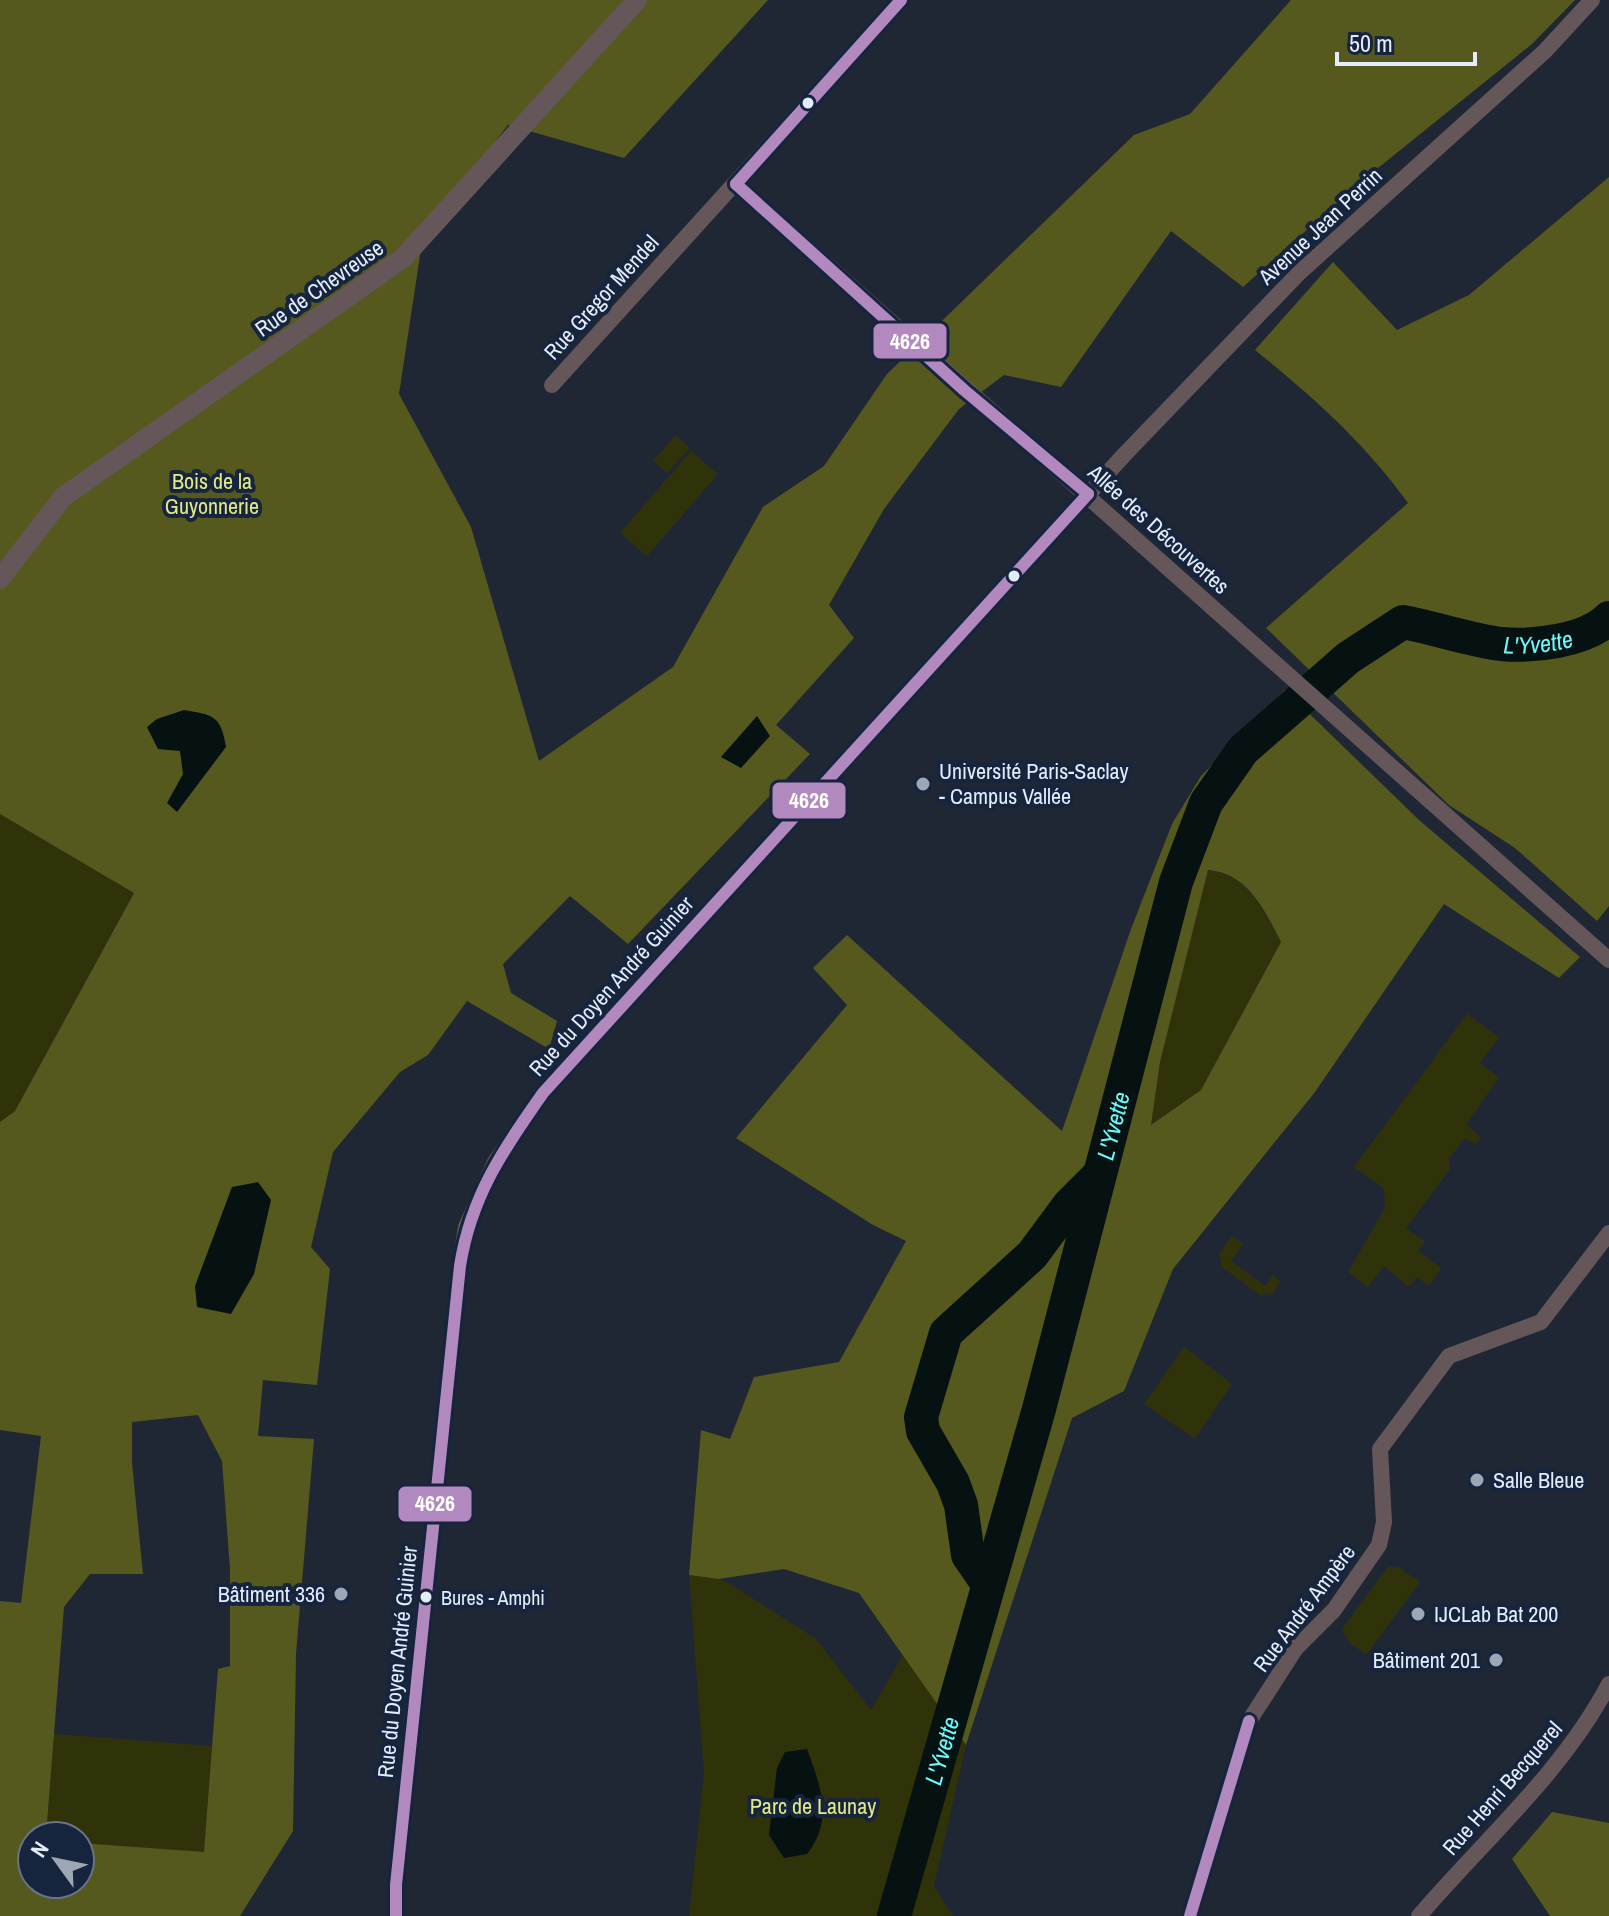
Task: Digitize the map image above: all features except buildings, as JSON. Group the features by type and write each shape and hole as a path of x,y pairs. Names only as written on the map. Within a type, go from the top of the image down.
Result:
{"street":[{"name":"Rue de Chevreuse","path":"0,579 63,497 403,258 637,0"},
{"path":"736,184 901,0"},
{"name":"Avenue Jean Perrin","path":"1088,494 1299,273 1545,51 1592,0"},
{"name":"Rue Gregor Mendel","path":"552,385 736,184"},
{"name":"Allée des Découvertes","path":"736,184 964,390 1088,494 1609,960"},
{"name":"Rue du Doyen André Guinier","path":"396,1916 397,1870 460,1266 466,1227 495,1162 543,1093 1088,494"},
{"name":"Rue André Ampère","path":"1190,1916 1249,1721 1296,1648 1334,1610 1379,1545 1384,1522 1380,1449 1449,1356 1541,1322 1609,1233"},
{"name":"Rue Henri Becquerel","path":"1419,1916 1540,1784 1591,1719 1609,1684"}],"green space":[{"name":"Bois de la Guyonnerie","path":"0,0 768,0 624,158 508,125 423,236 399,394 471,527 539,761 673,667 763,507 824,466 887,374 1134,135 1190,114 1291,0 1575,0 1532,44 1357,185 1243,287 1171,231 1061,387 1004,375 959,409 884,509 829,605 854,638 776,725 810,754 628,944 570,896 503,964 511,993 557,1021 549,1049 467,1001 428,1055 400,1072 333,1152 311,1247 330,1269 317,1385 263,1380 258,1436 314,1439 296,1654 293,1831 240,1916 0,1916 0,1601 21,1603 41,1436 0,1430 0,1122 15,1111 134,893 0,814","holes":["198,1415 222,1461 230,1569 230,1666 218,1669 204,1852 96,1844 96,1900 16,1900 16,1820 47,1820 64,1607 90,1574 143,1574 132,1463 132,1422"]},
{"path":"1609,177 1609,906 1597,921 1515,848 1449,805 1266,628 1408,503 1374,460 1337,421 1255,350 1333,262 1397,330 1469,295"},
{"path":"676,435 690,448 667,473 653,461"},
{"path":"691,451 718,474 647,556 620,533"},
{"path":"1285,690 1419,820 1580,957 1559,978 1444,904 1315,1092 1173,1269 1124,1391 1072,1418 966,1745 859,1593 784,1569 719,1579 689,1575 701,1430 730,1439 754,1377 839,1362 906,1241 873,1225 736,1138 847,1005 813,968 847,935 1062,1131 1131,929 1172,824 1201,776","holes":["1208,870 1234,878 1254,896 1281,942 1201,1090 1151,1125 1160,1062"]},
{"path":"0,814 134,892 15,1111 0,1122"},
{"path":"1208,870 1222,873 1244,887 1261,906 1281,942 1201,1090 1151,1125 1160,1062"},
{"path":"1467,1014 1499,1037 1480,1063 1499,1078 1466,1124 1481,1138 1476,1144 1464,1139 1449,1159 1450,1169 1406,1228 1425,1242 1418,1251 1441,1268 1429,1286 1417,1277 1409,1287 1384,1266 1368,1287 1348,1272 1385,1208 1384,1189 1354,1167"},
{"path":"1232,1236 1243,1244 1231,1261 1265,1286 1273,1275 1280,1281 1273,1293 1260,1295 1222,1267 1219,1254"},
{"path":"1184,1347 1232,1384 1195,1439 1144,1404"},
{"path":"1388,1567 1398,1567 1420,1582 1366,1655 1349,1642 1342,1629"},
{"name":"Parc de Launay","path":"689,1575 719,1579 732,1585 816,1639 871,1710 903,1655 966,1745 934,1886 953,1916 689,1916 704,1773"},
{"path":"54,1734 213,1746 204,1853 96,1844 96,1820 47,1820"},
{"path":"1552,1812 1609,1823 1609,1916 1550,1916 1512,1859"}],"shaded area":[{"path":"184,710 214,718 221,728 226,747 177,812 167,803 183,774 180,751 158,749 147,727 157,719"},
{"path":"757,716 770,736 741,768 721,757"},
{"path":"258,1182 271,1200 254,1274 231,1314 197,1307 195,1286 232,1187"},
{"path":"807,1749 817,1777 823,1816 807,1854 784,1858 769,1835 777,1768 785,1752"}],"waterway":[{"name":"L'Yvette","path":"894,1916 1039,1409 1176,882 1206,803 1243,750 1348,658 1403,622 1489,642 1528,644 1573,637 1599,626 1609,618"},
{"path":"988,1584 968,1555 961,1505 953,1483 923,1431 921,1417 946,1333 1032,1255 1069,1205 1099,1175"}],"transit line":[{"name":"4626","path":"736,184 901,0"},
{"name":"4626","path":"736,184 964,390 1088,494"},
{"name":"4626","path":"396,1916 396,1885 460,1266 472,1217 491,1175 543,1093 1088,494"},
{"name":"4626","path":"1190,1916 1249,1721"}],"place":[{"name":"Université Paris-Saclay - Campus Vallée","path":"923,784"},
{"name":"Salle Bleue","path":"1477,1480"},
{"name":"Bâtiment 336","path":"341,1594"},
{"name":"Bures - Amphi","path":"426,1597"},
{"name":"IJCLab Bat 200","path":"1418,1614"},
{"name":"Bâtiment 201","path":"1496,1660"}]}
